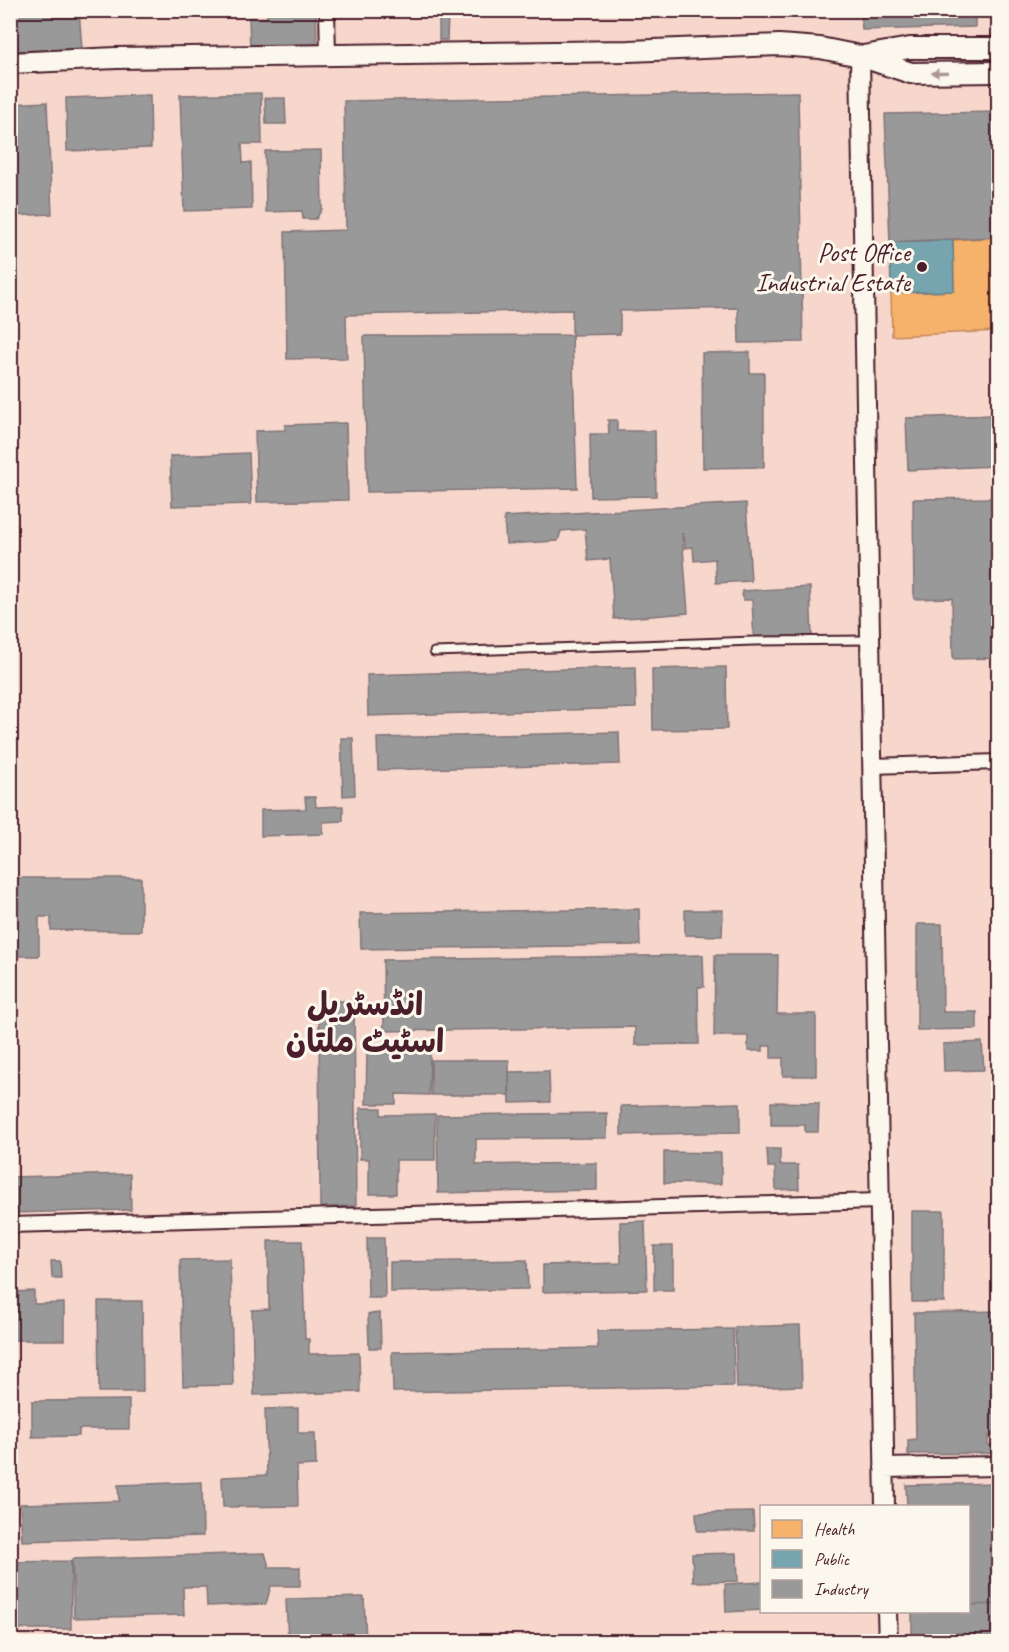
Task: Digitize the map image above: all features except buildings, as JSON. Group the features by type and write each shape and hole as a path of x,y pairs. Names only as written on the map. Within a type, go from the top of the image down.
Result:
{"main road":[{"path":"10,63 116,58 629,51 779,45 820,48 860,56 911,73 999,72"},
{"path":"860,56 910,48 999,48"}],"street":[{"path":"327,10 328,55"},
{"path":"860,56 885,1505"},
{"path":"872,766 999,762"},
{"path":"10,1225 879,1201"},
{"path":"884,1468 999,1466"},
{"path":"887,1613 888,1641"}],"lane":[{"path":"434,652 754,641 869,640"}],"shaded area":[{"path":"11,11 998,11 998,1641 11,1642"}],"place":[{"name":"Post Office Industrial Estate","path":"922,267"}],"district":[{"name":"انڈسٹریل اسٹیٹ ملتان","path":"365,1022"}]}
